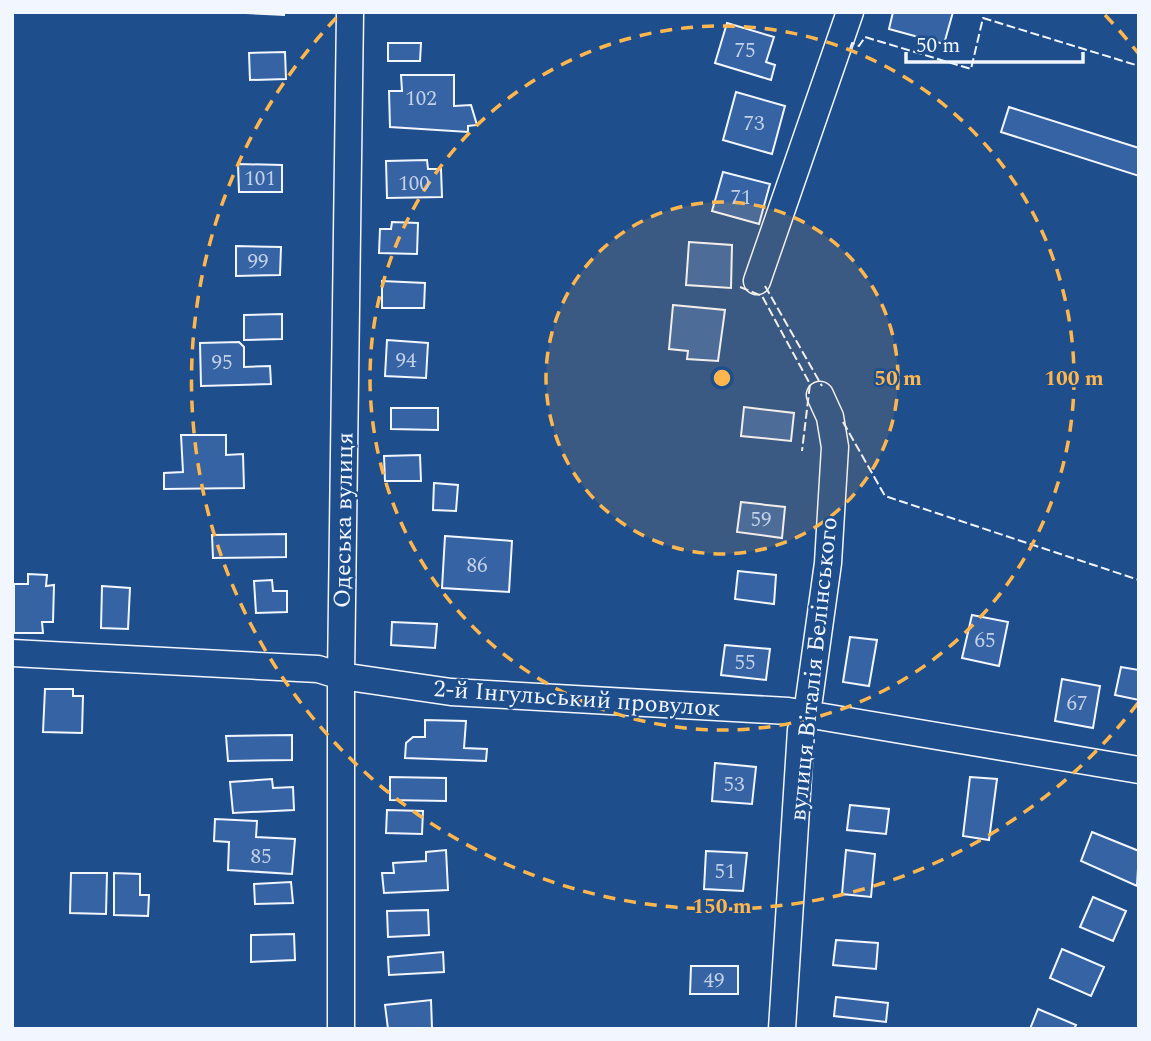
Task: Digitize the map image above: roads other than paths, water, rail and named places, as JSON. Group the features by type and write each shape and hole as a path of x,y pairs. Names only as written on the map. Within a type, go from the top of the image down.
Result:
{"street":[{"name":"Одеська вулиця","path":"341,1029 341,676 350,12"},
{"path":"757,281 849,12"},
{"name":"вулиця Віталія Белінського","path":"782,1029 801,730 807,714 828,563 835,447 830,417 820,395"},
{"name":"2-й Інгульський провулок","path":"12,653 318,668 341,676 451,692 807,714 1139,770"}]}
